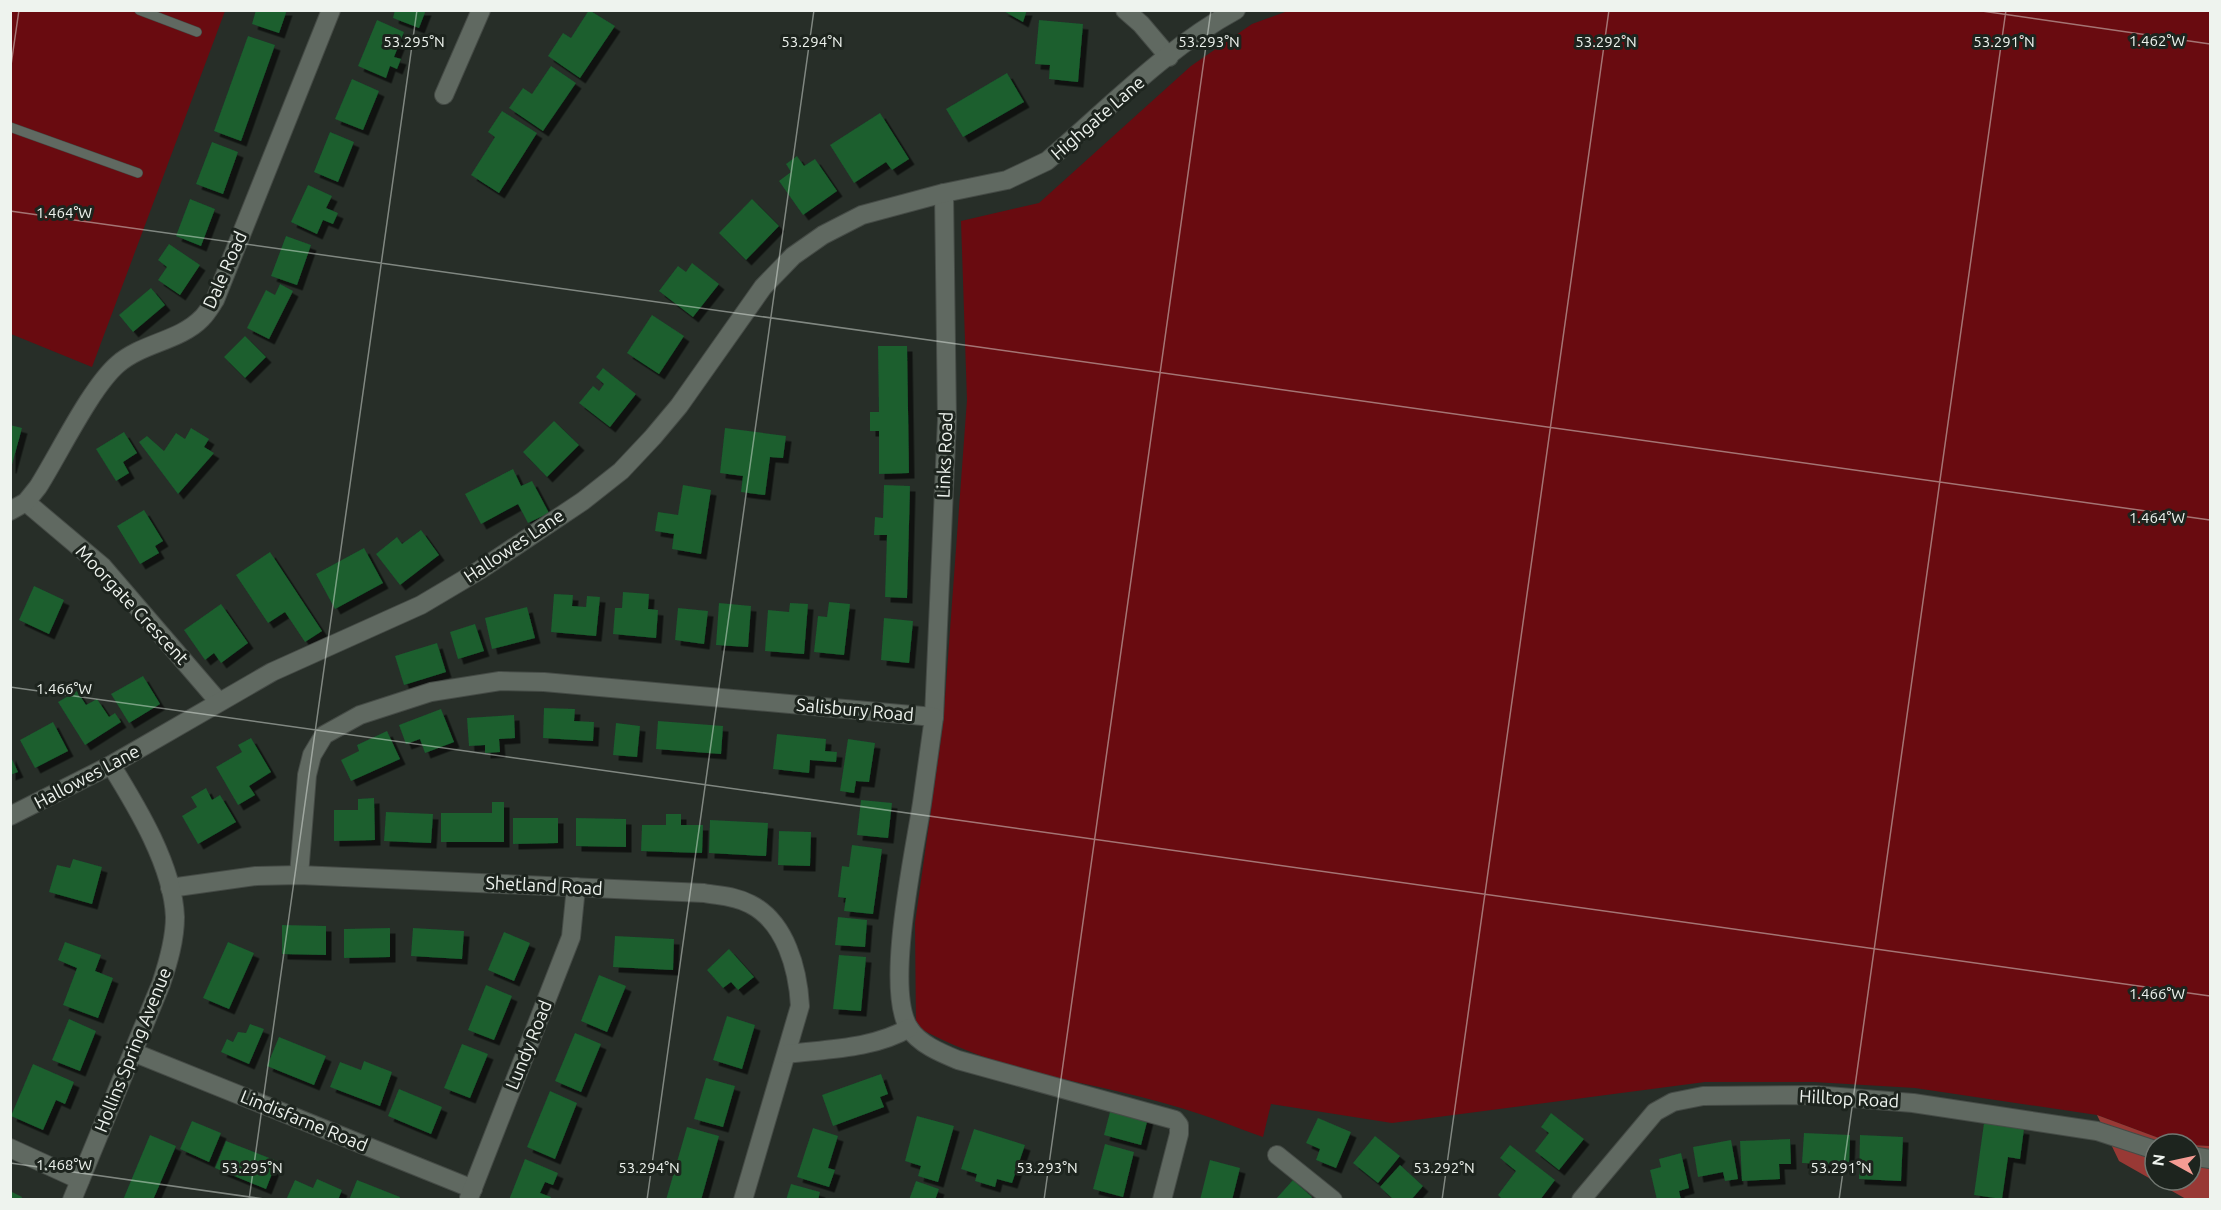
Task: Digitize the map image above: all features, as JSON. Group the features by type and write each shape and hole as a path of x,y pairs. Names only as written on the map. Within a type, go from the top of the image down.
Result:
{"street":[{"name":"Dale Road","path":"18,507 51,466 100,385 116,365 136,351 182,331 202,319 215,300 331,10"},
{"path":"444,95 481,10"},
{"path":"1125,10 1141,24 1169,57"},
{"name":"Highgate Lane","path":"944,193 1007,180 1030,172 1047,161 1169,57 1217,21 1236,10"},
{"name":"Hallowes Lane","path":"10,816 111,765 219,702 309,654 421,605 480,570 583,501 621,471 679,406 763,286 793,256 823,236 862,215 944,193"},
{"name":"Links Road","path":"934,717 947,420 944,193"},
{"name":"Moorgate Crescent","path":"18,507 103,567 219,702"},
{"name":"Salisbury Road","path":"299,875 307,775 312,755 324,735 360,715 431,692 500,681 544,682 934,717 903,912 900,978 902,1011 909,1028"},
{"name":"Hollins Spring Avenue","path":"72,1200 135,1053 171,950 175,917 170,888 152,839 111,765"},
{"name":"Shetland Road","path":"170,888 256,876 299,875 704,893 735,898 752,904 764,914 781,936 794,963 800,1006 743,1200"},
{"name":"Lundy Road","path":"471,1194 571,937 576,887"},
{"path":"787,1054 869,1043 893,1037 909,1028 937,1051 958,1060 1167,1116 1179,1125 1162,1200"},
{"name":"Lindisfarne Road","path":"135,1053 471,1194"},
{"name":"Hilltop Road","path":"1581,1200 1655,1112 1673,1102 1703,1096 1815,1095 1913,1102 2097,1131 2143,1146"},
{"path":"10,1148 80,1180"},
{"path":"1277,1155 1333,1200"}],"lane":[{"path":"139,10 197,32"},
{"path":"10,127 138,174"}],"shaded area":[{"path":"10,11 225,11 92,367 11,334"},
{"path":"1288,11 2210,11 2210,1146 2203,1146 2203,1132 2143,1132 2097,1115 1915,1088 1814,1082 1705,1082 1392,1123 1271,1104 1263,1137 1147,1098 1046,1075 980,1056 916,1026 915,923 943,725 967,400 961,221 1039,203 1191,66 1252,24"},
{"path":"2097,1115 2143,1132 2143,1175 2119,1161"},
{"path":"2203,1146 2210,1146 2210,1199 2186,1199 2174,1192 2203,1192"}],"building":[{"path":"256,10 287,10 279,33 252,24"},
{"path":"395,10 426,10 419,28 393,18"},
{"path":"589,10 615,26 580,78 548,56 563,33 571,38"},
{"path":"1002,10 1027,10 1023,22"},
{"path":"377,20 404,32 394,57 401,59 397,69 390,66 386,78 358,66"},
{"path":"1039,20 1083,24 1078,82 1049,79 1050,65 1035,64"},
{"path":"248,36 275,45 241,141 214,131"},
{"path":"551,66 576,83 543,131 509,108 523,88 532,94"},
{"path":"1007,73 1024,102 963,137 946,109"},
{"path":"352,79 379,91 363,130 335,119"},
{"path":"502,111 537,133 499,193 471,175 495,137 488,132"},
{"path":"880,113 909,159 892,170 886,162 854,183 830,145"},
{"path":"330,132 354,142 338,182 314,172"},
{"path":"212,142 238,152 223,194 196,184"},
{"path":"797,156 804,166 815,159 837,191 803,215 779,181 791,172 786,164"},
{"path":"308,185 332,196 326,208 338,213 333,224 323,220 317,234 291,222"},
{"path":"190,199 215,209 201,246 176,236"},
{"path":"752,199 779,226 746,260 719,233"},
{"path":"286,236 311,245 297,285 271,276"},
{"path":"169,244 200,265 180,295 158,280 167,267 158,260"},
{"path":"692,263 719,284 693,317 659,291 678,266 686,272"},
{"path":"280,284 293,291 269,339 247,328 266,290 275,295"},
{"path":"151,288 165,305 133,332 119,315"},
{"path":"652,315 684,336 659,374 627,353"},
{"path":"245,336 266,357 245,378 224,357"},
{"path":"878,346 907,346 909,473 879,474 879,431 870,431 870,412 879,412"},
{"path":"603,368 636,394 610,427 579,403 593,386 599,391 604,384 596,377"},
{"path":"554,421 579,445 547,477 523,452"},
{"path":"10,425 22,428 11,468 10,468"},
{"path":"191,428 209,439 204,447 214,453 178,494 139,442 147,436 164,451 176,433 185,439"},
{"path":"725,428 786,436 783,458 770,457 765,495 741,492 743,476 720,473"},
{"path":"124,432 137,453 123,462 129,473 116,481 96,449"},
{"path":"513,469 521,486 532,481 549,513 528,523 518,504 481,524 465,494"},
{"path":"683,485 711,490 701,554 672,549 674,534 655,531 658,512 678,515"},
{"path":"884,485 910,486 907,598 885,597 887,535 874,535 875,517 883,518"},
{"path":"144,510 163,541 155,546 159,553 140,564 117,526"},
{"path":"421,530 439,555 400,585 376,554 397,537 402,544"},
{"path":"364,548 383,583 335,609 316,574"},
{"path":"270,552 322,631 305,642 285,612 268,623 236,575"},
{"path":"34,586 64,600 49,634 19,620"},
{"path":"623,592 649,594 648,609 658,610 656,638 613,634 615,608 622,608"},
{"path":"554,594 573,595 572,606 586,607 587,596 600,597 596,636 551,632"},
{"path":"829,602 850,604 844,655 814,652 818,616 827,617"},
{"path":"719,603 751,606 748,647 716,645"},
{"path":"790,603 808,604 804,654 765,651 768,610 789,612"},
{"path":"221,604 248,643 221,663 214,653 205,660 184,630"},
{"path":"527,607 535,638 492,649 485,618"},
{"path":"678,608 708,611 704,644 675,640"},
{"path":"884,618 913,621 909,663 881,660"},
{"path":"475,624 484,651 458,659 450,632"},
{"path":"437,643 446,672 404,685 395,656"},
{"path":"143,676 160,704 129,723 111,694"},
{"path":"77,691 86,705 97,699 109,717 115,713 121,722 85,745 58,702"},
{"path":"544,708 575,709 574,721 594,722 593,741 543,738"},
{"path":"441,709 454,742 425,753 420,739 406,744 399,725"},
{"path":"514,715 515,738 499,739 500,752 485,753 485,745 469,746 467,718"},
{"path":"658,721 723,726 721,754 656,749"},
{"path":"53,722 68,751 35,768 20,740"},
{"path":"616,723 640,726 637,757 613,755"},
{"path":"387,731 400,759 351,781 341,760 359,751 357,745"},
{"path":"777,734 826,739 825,751 837,752 836,762 810,760 809,773 773,769"},
{"path":"251,738 271,772 249,786 255,795 238,805 216,767 242,752 238,745"},
{"path":"848,739 875,743 869,782 856,781 854,793 840,791"},
{"path":"10,755 18,772 10,775"},
{"path":"206,788 212,800 220,795 236,822 198,844 182,816 197,807 191,797"},
{"path":"374,798 375,840 334,841 334,810 358,810 358,799"},
{"path":"861,800 892,803 888,838 857,835"},
{"path":"492,802 504,802 504,842 441,842 441,813 492,813"},
{"path":"386,812 433,814 431,843 384,841"},
{"path":"666,814 681,814 681,825 703,825 702,853 641,851 642,825 666,825"},
{"path":"513,818 558,818 558,843 513,844"},
{"path":"576,818 626,819 626,847 576,846"},
{"path":"710,820 768,823 766,856 709,853"},
{"path":"779,831 811,832 810,866 778,865"},
{"path":"852,845 882,849 873,914 844,911 846,898 838,897 842,866 849,867"},
{"path":"73,859 102,867 92,904 49,892 57,865 70,868"},
{"path":"838,917 867,920 865,947 835,945"},
{"path":"282,925 326,926 326,955 282,954"},
{"path":"390,928 390,957 344,958 344,929"},
{"path":"413,928 464,931 462,959 411,956"},
{"path":"504,932 530,943 514,981 488,970"},
{"path":"615,936 674,939 673,970 613,967"},
{"path":"65,942 101,955 95,971 113,978 98,1018 63,1005 77,968 58,960"},
{"path":"228,942 254,953 229,1009 203,998"},
{"path":"729,949 754,977 738,990 731,982 723,988 707,970"},
{"path":"839,955 866,957 861,1011 833,1009"},
{"path":"599,975 626,986 607,1032 581,1021"},
{"path":"486,985 512,996 494,1040 468,1030"},
{"path":"727,1016 755,1025 742,1069 713,1060"},
{"path":"69,1019 96,1031 80,1071 52,1060"},
{"path":"250,1024 264,1029 249,1064 221,1052 227,1039 233,1042 238,1032 246,1033"},
{"path":"575,1033 601,1044 581,1092 555,1081"},
{"path":"279,1037 326,1056 314,1085 267,1066"},
{"path":"462,1044 488,1054 470,1098 444,1088"},
{"path":"364,1061 392,1072 380,1106 330,1087 340,1062 361,1070"},
{"path":"33,1064 74,1082 65,1104 56,1100 43,1130 11,1116"},
{"path":"881,1074 888,1094 880,1097 884,1107 833,1126 822,1095"},
{"path":"706,1078 735,1086 723,1127 694,1119"},
{"path":"399,1089 442,1107 431,1134 388,1116"},
{"path":"550,1091 577,1103 555,1159 527,1147"},
{"path":"1111,1108 1148,1118 1141,1145 1104,1135"},
{"path":"1551,1113 1584,1139 1559,1170 1535,1151 1549,1133 1541,1127"},
{"path":"917,1116 954,1126 938,1182 918,1176 921,1166 905,1161"},
{"path":"1318,1118 1351,1132 1336,1168 1316,1160 1320,1149 1306,1143"},
{"path":"192,1121 221,1133 209,1162 180,1149"},
{"path":"1984,1123 2024,1129 2020,1159 2008,1157 2002,1199 1974,1195"},
{"path":"687,1127 719,1136 701,1200 666,1200"},
{"path":"813,1128 838,1136 828,1168 835,1170 829,1187 797,1177"},
{"path":"974,1129 1025,1145 1012,1183 997,1179 995,1187 975,1181 977,1174 961,1169"},
{"path":"1804,1133 1850,1135 1849,1165 1802,1163"},
{"path":"150,1135 176,1146 153,1200 123,1200"},
{"path":"1860,1135 1903,1137 1901,1181 1859,1179"},
{"path":"1375,1136 1400,1156 1378,1183 1353,1163"},
{"path":"1790,1139 1791,1164 1779,1164 1780,1179 1742,1181 1740,1141"},
{"path":"1731,1140 1738,1179 1725,1181 1723,1172 1698,1177 1693,1147"},
{"path":"226,1141 277,1161 266,1189 215,1168"},
{"path":"1105,1144 1134,1152 1123,1197 1093,1189"},
{"path":"1510,1145 1555,1180 1540,1200 1503,1200 1498,1195 1516,1171 1500,1158"},
{"path":"1681,1153 1689,1188 1679,1191 1681,1200 1657,1200 1650,1170 1661,1167 1659,1159"},
{"path":"525,1159 558,1173 553,1185 545,1182 540,1193 551,1197 550,1200 509,1200"},
{"path":"1210,1160 1240,1168 1232,1200 1200,1200"},
{"path":"1400,1165 1423,1186 1411,1200 1394,1200 1380,1187"},
{"path":"317,1179 342,1190 338,1200 286,1200 295,1180 313,1188"},
{"path":"357,1180 400,1197 399,1200 349,1200"},
{"path":"1293,1180 1312,1197 1310,1200 1275,1200"},
{"path":"916,1181 939,1189 935,1200 909,1200"},
{"path":"791,1184 820,1192 818,1200 786,1200"},
{"path":"10,1191 22,1197 21,1200 10,1200"}]}
